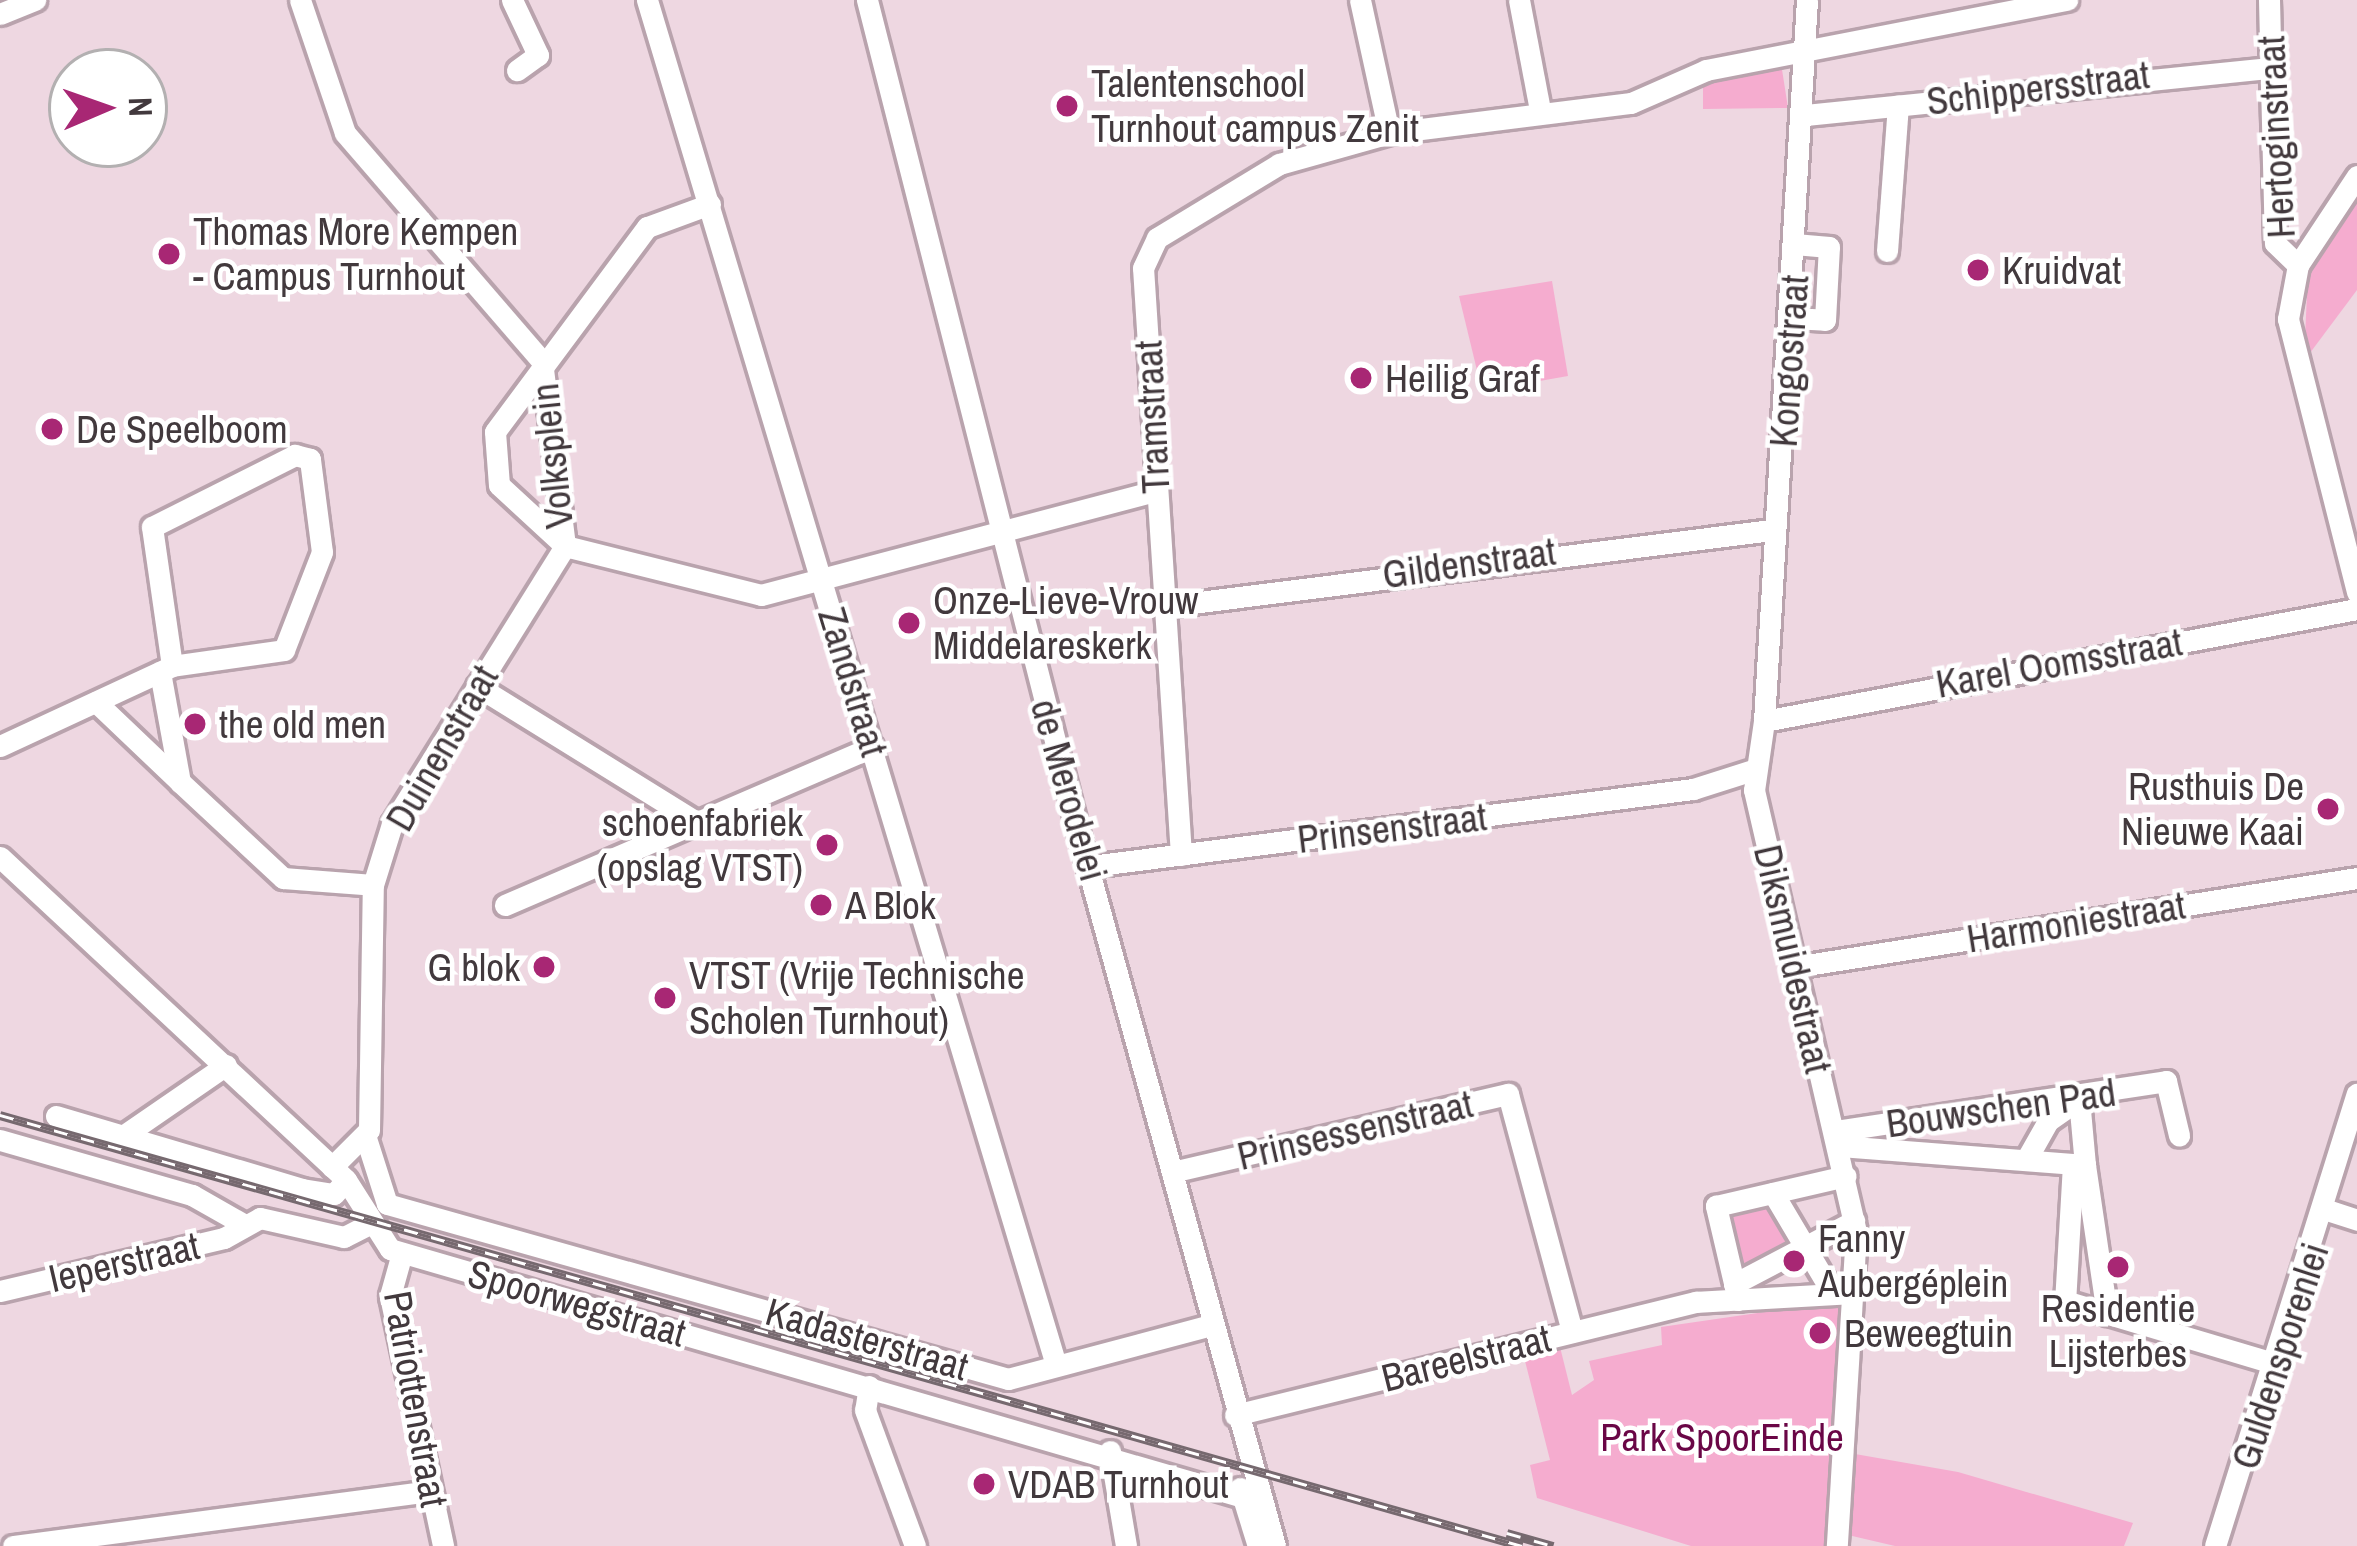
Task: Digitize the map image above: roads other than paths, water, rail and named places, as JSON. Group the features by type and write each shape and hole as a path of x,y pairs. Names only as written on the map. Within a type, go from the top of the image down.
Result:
{"street":[{"path":"300,0 345,133 542,361 647,227 710,205"},
{"path":"512,0 538,55 517,70"},
{"name":"Zandstraat","path":"647,0 1056,1366"},
{"name":"de Merodelei","path":"867,0 1242,1440 1258,1546"},
{"path":"1360,0 1389,133 1540,110 1631,103 1683,76 2067,0"},
{"path":"1519,0 1540,110"},
{"name":"Kongostraat","path":"1753,770 1764,721 1772,530 1806,115 1807,0"},
{"name":"Hertoginstraat","path":"2269,0 2275,243 2298,265"},
{"path":"0,14 31,1"},
{"name":"Schippersstraat","path":"1806,115 2270,68"},
{"path":"1888,251 1898,106"},
{"name":"Tramstraat","path":"1181,855 1168,606 1154,491 1149,248 1280,164 1389,133"},
{"path":"2357,176 2298,265 2290,343 2357,592"},
{"path":"1792,318 1825,320 1829,247 1797,244"},
{"name":"Volksplein","path":"542,361 495,432 499,485 565,546"},
{"name":"Volksplein","path":"542,361 565,546"},
{"path":"0,746 166,669 284,650 322,552 310,458 296,455 152,527 166,669 181,782"},
{"path":"565,546 761,595 1154,491"},
{"name":"Gildenstraat","path":"1168,606 1772,530"},
{"name":"Duinenstraat","path":"365,1136 373,885 392,824 565,546"},
{"name":"Karel Oomsstraat","path":"1764,721 2357,609"},
{"path":"477,686 695,821"},
{"path":"96,702 283,878 373,885"},
{"path":"505,904 872,747"},
{"name":"Prinsenstraat","path":"1091,866 1694,789 1753,770"},
{"name":"Diksmuidestraat","path":"1753,770 1854,1221 1843,1293 1850,1335 1839,1545"},
{"path":"0,857 339,1174 372,1222 402,1253"},
{"name":"Harmoniestraat","path":"1794,967 2357,878"},
{"path":"123,1136 226,1065"},
{"name":"Bouwschen Pad","path":"1838,1139 2166,1081 2180,1135"},
{"name":"Prinsessenstraat","path":"1172,1172 1508,1094 1572,1332"},
{"name":"Guldensporenlei","path":"2215,1546 2326,1210 2357,1094"},
{"path":"2026,1160 2048,1120 2079,1099"},
{"path":"2079,1099 2079,1164 2065,1301 2277,1364"},
{"path":"56,1116 302,1189 334,1194 339,1174 365,1136"},
{"name":"Kadasterstraat","path":"365,1136 387,1204 1008,1379 1211,1325"},
{"path":"1838,1139 2079,1164"},
{"path":"0,1140 192,1195 245,1226 272,1218 344,1237 372,1222"},
{"path":"2079,1164 2107,1314"},
{"path":"1846,1176 1717,1206 1736,1292 1804,1243 1854,1221"},
{"path":"1773,1193 1843,1293"},
{"path":"2326,1210 2357,1220"},
{"name":"Ieperstraat","path":"0,1291 245,1226"},
{"name":"Spoorwegstraat","path":"402,1253 1110,1451 1250,1505"},
{"name":"Patriottenstraat","path":"402,1253 390,1296 443,1546"},
{"name":"Bareelstraat","path":"1235,1415 1736,1292 1843,1293"},
{"path":"869,1386 866,1410 915,1546"},
{"path":"1110,1451 1126,1546"},
{"path":"14,1546 430,1491"},
{"name":"de Merodelei","path":"1250,1505 1275,1546"}],"railway":[{"path":"0,1115 1522,1546"},
{"path":"1507,1533 1553,1546"}],"place":[{"name":"Talentenschool Turnhout campus Zenit","path":"1067,106"},
{"name":"Thomas More Kempen - Campus Turnhout","path":"169,254"},
{"name":"Kruidvat","path":"1978,270"},
{"name":"Heilig Graf","path":"1361,378"},
{"name":"De Speelboom","path":"52,429"},
{"name":"Onze-Lieve-Vrouw Middelareskerk","path":"909,623"},
{"name":"the old men","path":"195,724"},
{"name":"Rusthuis De Nieuwe Kaai","path":"2328,809"},
{"name":"schoenfabriek (opslag VTST)","path":"827,845"},
{"name":"A Blok","path":"821,905"},
{"name":"G blok","path":"544,967"},
{"name":"VTST (Vrije Technische Scholen Turnhout)","path":"665,998"},
{"name":"Fanny Aubergéplein","path":"1794,1261"},
{"name":"Residentie Lijsterbes","path":"2118,1267"},
{"name":"Beweegtuin","path":"1820,1333"},
{"name":"VDAB Turnhout","path":"984,1484"}],"park label":[{"name":"Park SpoorEinde","path":"1722,1437"}]}
